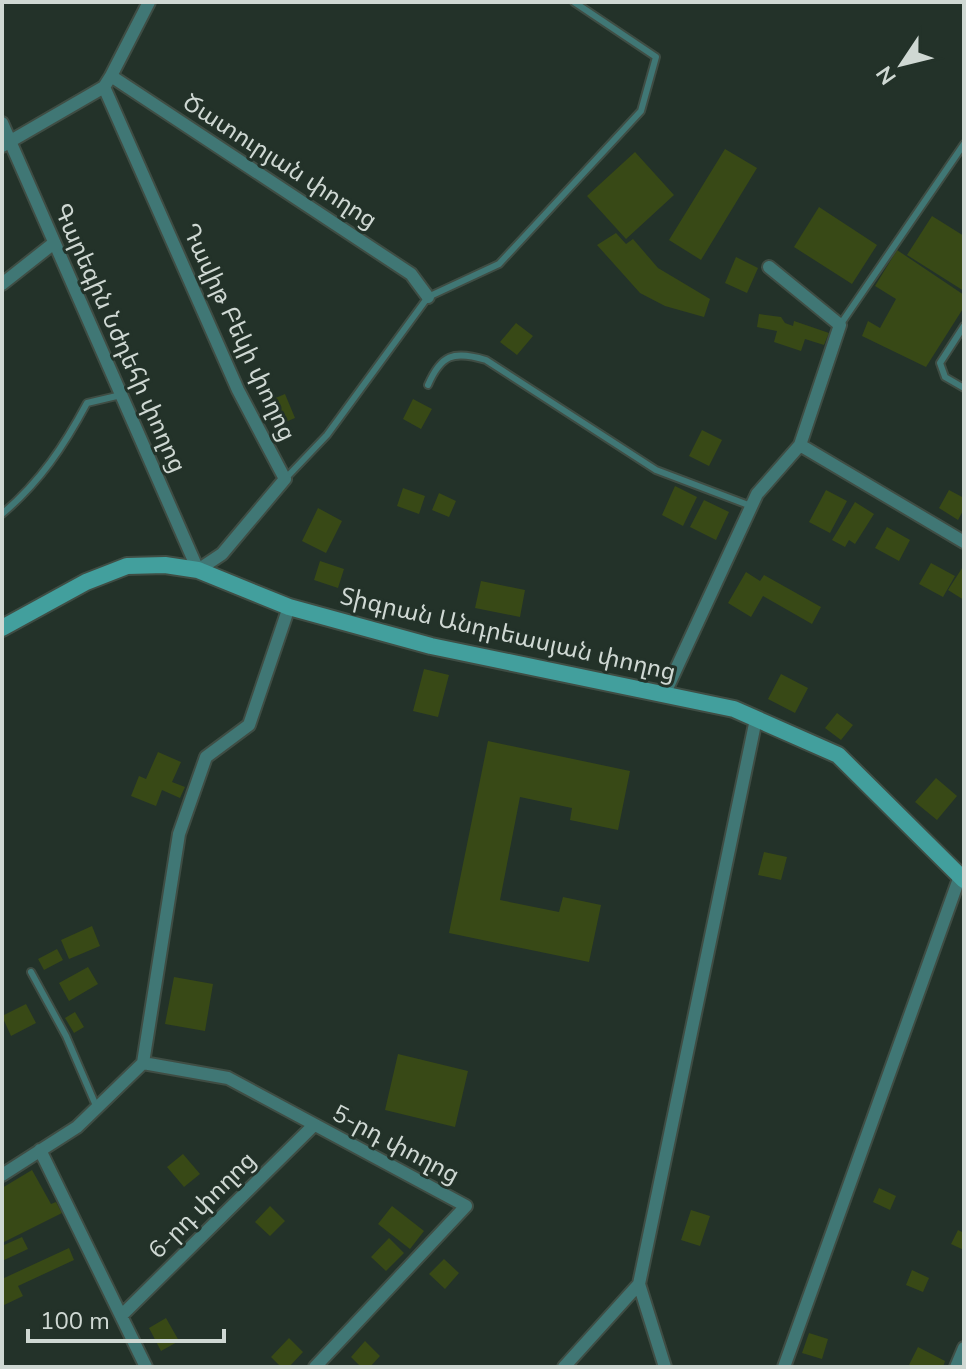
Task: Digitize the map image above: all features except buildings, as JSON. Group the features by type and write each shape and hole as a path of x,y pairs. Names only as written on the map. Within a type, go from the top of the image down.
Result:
{"main road":[{"name":"Տիգրան Անդրեասյան փողոց","path":"2,628 86,582 127,566 165,565 198,570 289,607 431,646 734,709 838,755 962,878"}],"street":[{"path":"4,140 107,82 149,2"},
{"name":"Ծատուրյան փողոց","path":"107,82 411,274 428,297"},
{"name":"Դավիթ Բեկի փողոց","path":"107,82 238,390 285,479 222,554 198,570"},
{"name":"Գարեգին Նժդեհի փողոց","path":"2,123 4,140 54,243 198,570"},
{"path":"2,284 54,243"},
{"path":"664,695 757,494 800,445 840,325 769,267"},
{"path":"800,445 964,542"},
{"path":"2,1175 77,1127 143,1063 179,834 206,757 249,725 289,607"},
{"path":"665,1367 639,1284 756,719"},
{"path":"784,1367 962,878"},
{"name":"5-րդ փողոց","path":"143,1063 228,1078 466,1206 315,1367"},
{"name":"6-րդ փողոց","path":"121,1316 314,1125"},
{"path":"40,1150 146,1367"},
{"path":"564,1367 639,1284"},
{"path":"956,1367 964,1348"}],"lane":[{"path":"285,479 327,435 428,297 499,264 641,111 656,57 574,2"},
{"path":"840,325 964,144"},
{"path":"964,326 940,363 945,377 964,388"},
{"path":"428,385 437,364 450,356 470,355 486,360 656,470 751,506"},
{"path":"2,514 30,491 65,445 87,403 121,395"},
{"path":"31,972 66,1036 97,1108"}]}
